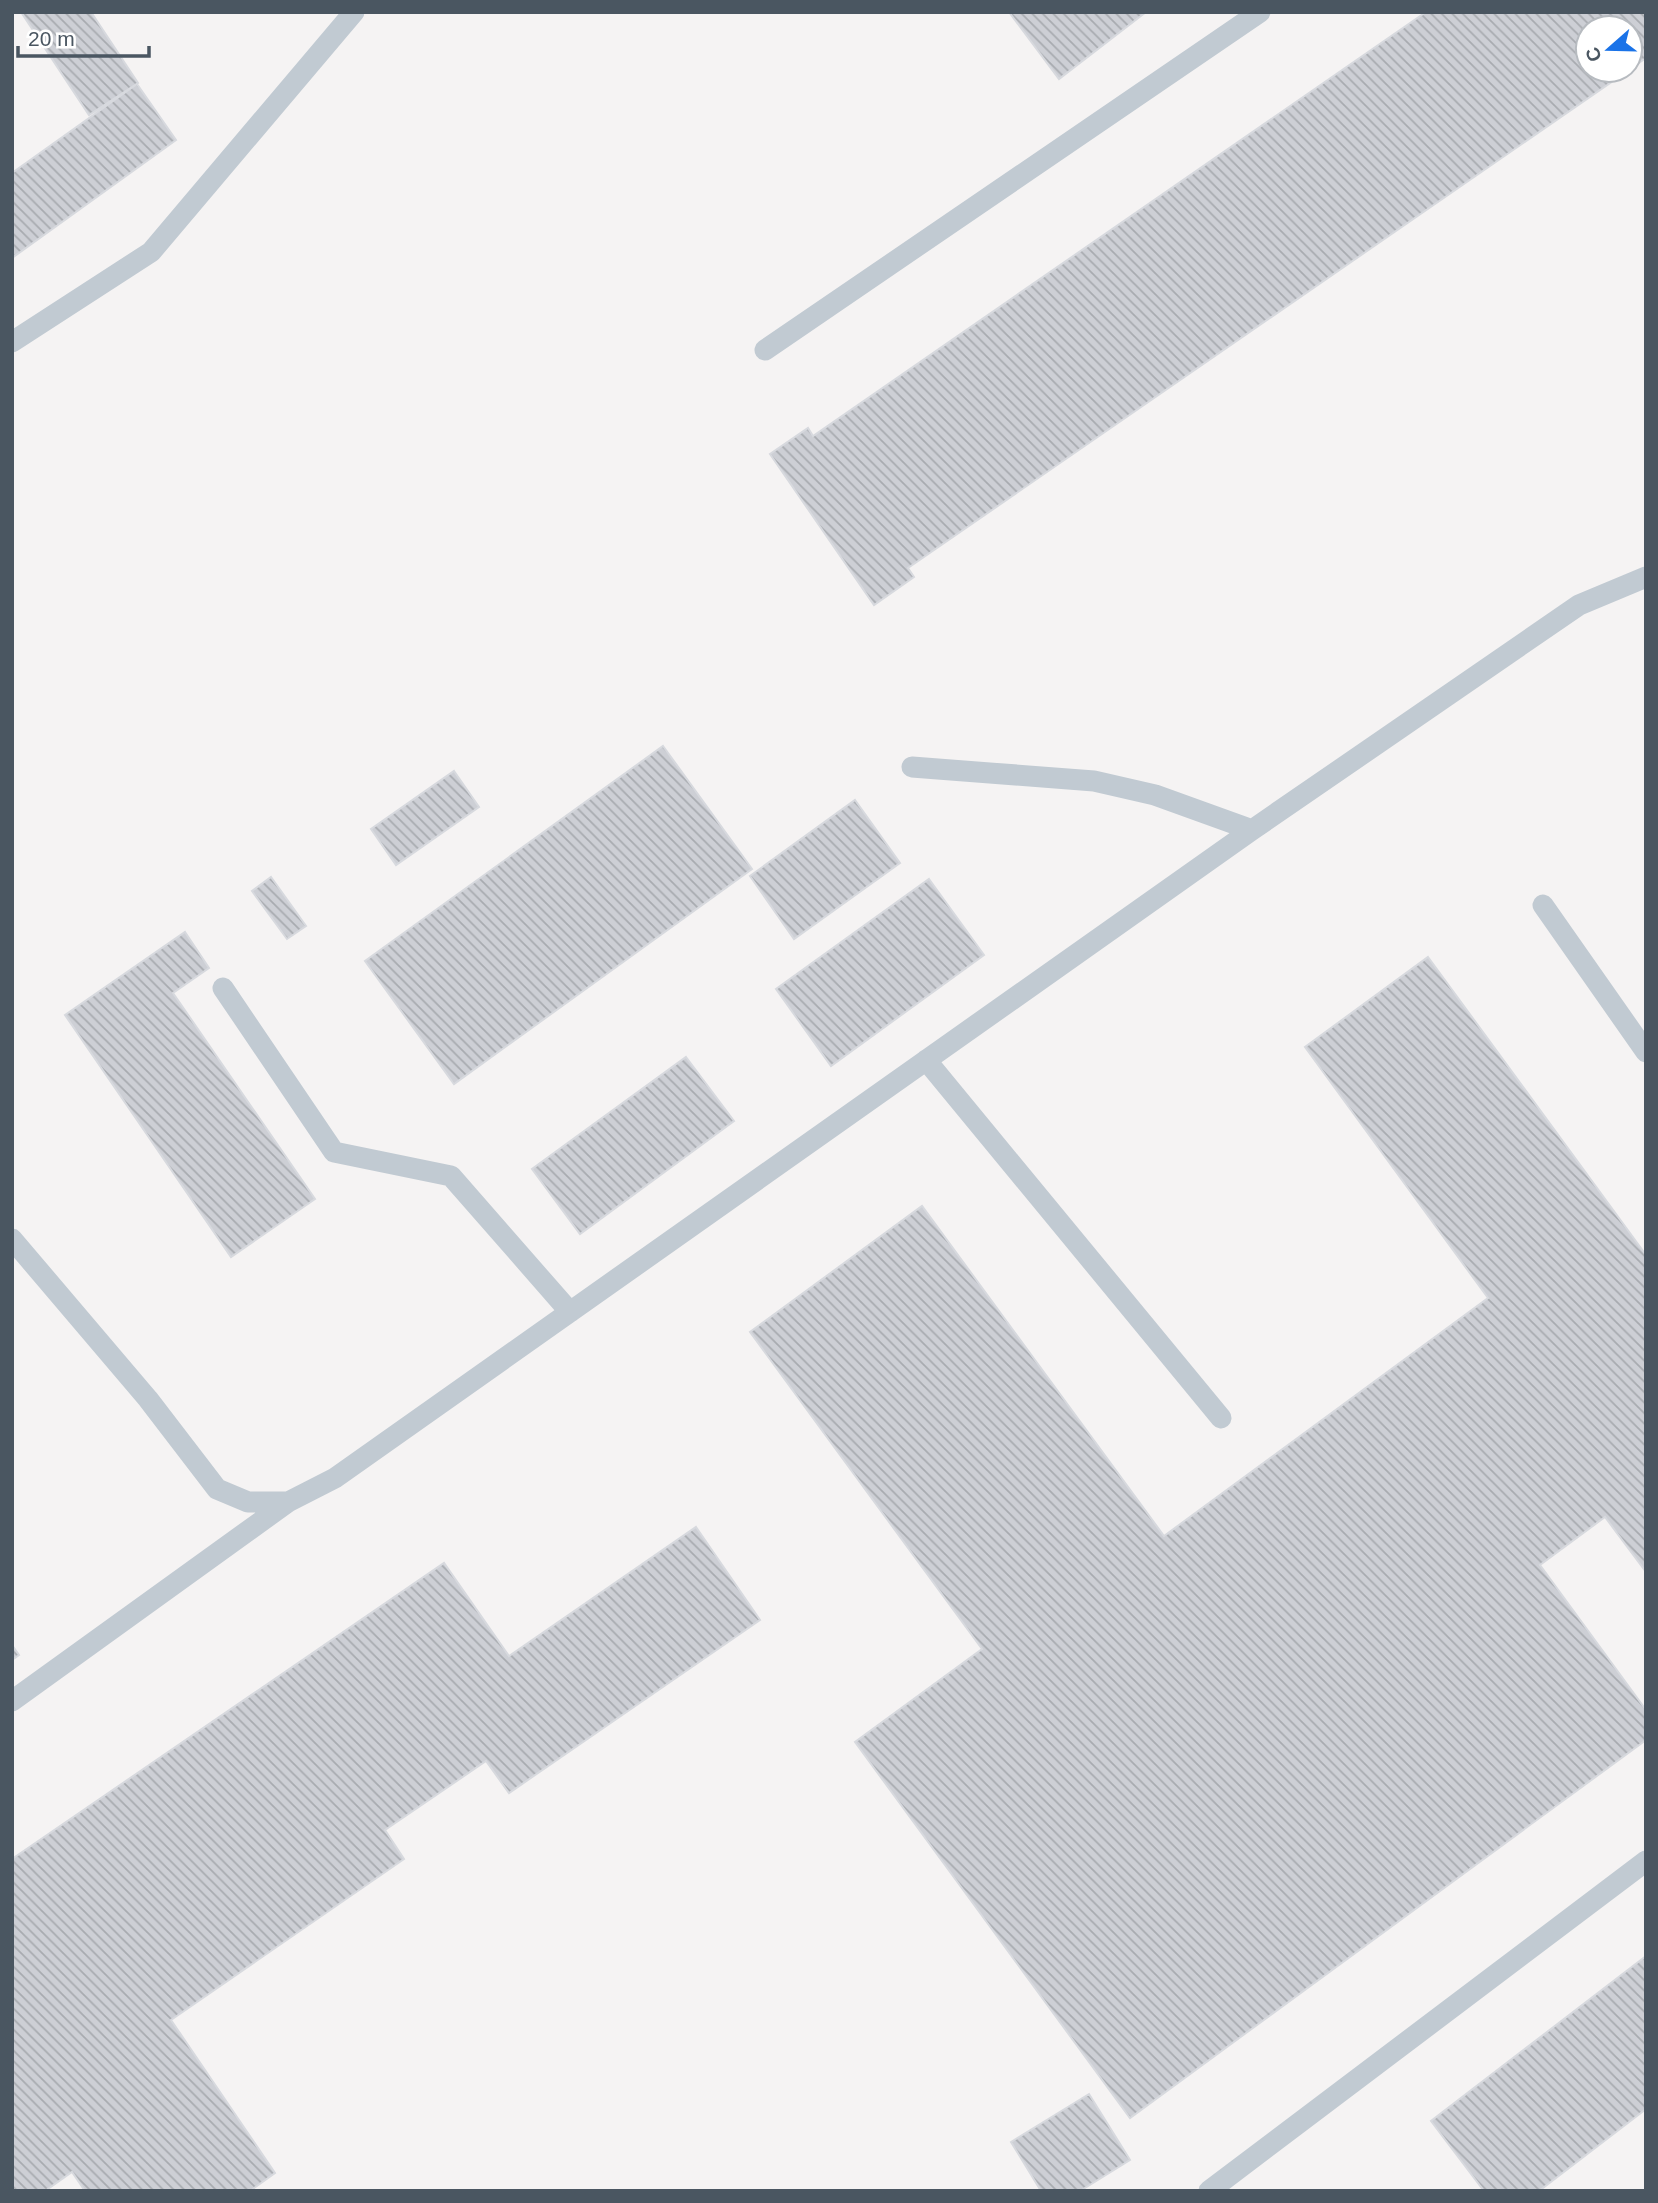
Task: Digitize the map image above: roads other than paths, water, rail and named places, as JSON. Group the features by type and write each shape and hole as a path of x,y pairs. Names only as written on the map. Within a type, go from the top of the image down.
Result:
{"lane":[{"path":"12,342 151,252 354,12"},
{"path":"765,350 1260,12"},
{"path":"12,1702 288,1502 335,1478 1252,830 1579,605 1646,577"},
{"path":"912,767 1094,781 1155,794 1252,830"},
{"path":"1542,905 1646,1052"},
{"path":"223,988 334,1152 451,1176 570,1312"},
{"path":"926,1060 1221,1418"},
{"path":"12,1240 148,1399 217,1489 248,1502 288,1502"},
{"path":"1209,2191 1646,1861"}]}
